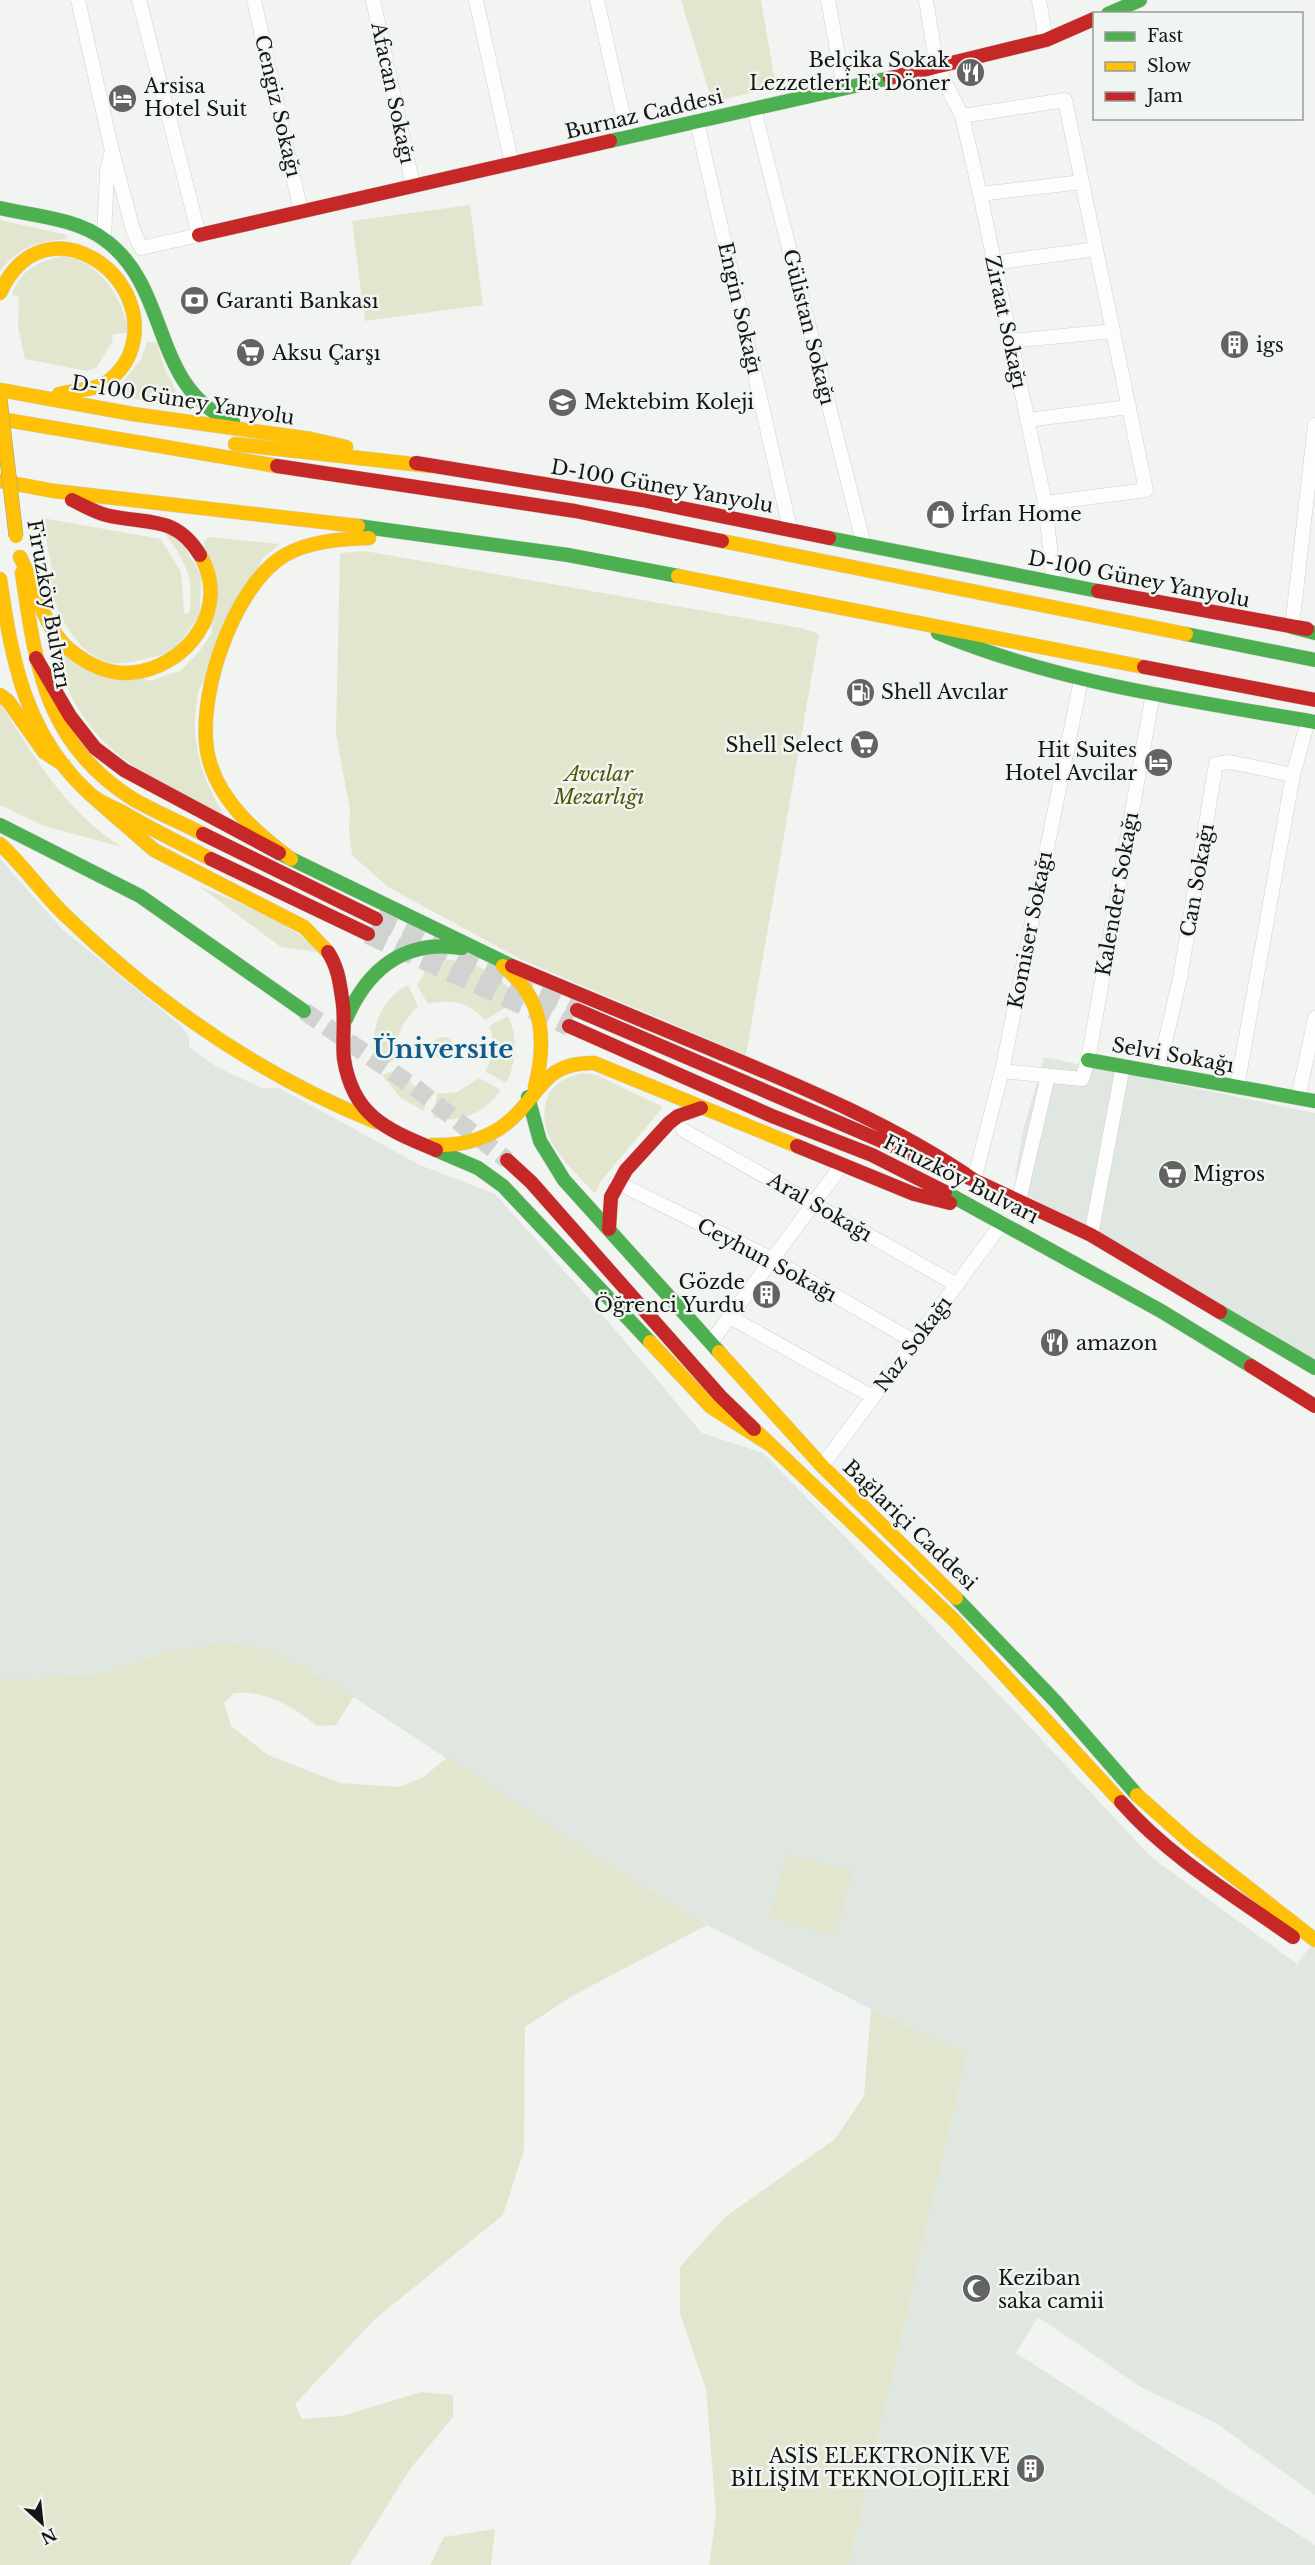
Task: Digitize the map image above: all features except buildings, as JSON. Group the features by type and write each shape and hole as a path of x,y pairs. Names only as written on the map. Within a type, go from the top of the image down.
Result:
{"main road":[{"path":"1115,7 1140,0"},
{"name":"Burnaz Caddesi","path":"199,235 937,67 1046,40 1093,20"},
{"path":"0,208 71,225 104,238 118,250 142,282 153,303 179,376 189,390 211,412 252,431"},
{"path":"0,293 17,263 51,248 70,246 101,262 113,274 124,291 135,319 136,343 127,363 109,383 76,393 26,395"},
{"name":"D-100 Güney Yanyolu","path":"0,390 133,414 310,439 430,466 642,500 1054,583 1315,631"},
{"name":"Firuzköy Bulvarı","path":"0,399 16,536 36,658 44,698 56,722 79,753 110,784 133,799 376,919"},
{"path":"0,419 218,457 575,511 1315,660"},
{"path":"98,435 213,440 430,466"},
{"path":"0,481 54,491 428,534 602,561 1315,700"},
{"path":"20,557 44,610 59,636 82,659 98,667 131,672 164,665 191,645 203,630 210,610 210,582 207,569 191,540 180,530 163,522 106,515 54,491"},
{"path":"291,859 243,820 232,807 209,762 204,735 205,706 209,685 233,623 257,580 274,562 288,554 327,541 428,534"},
{"name":"Firuzköy Bulvarı","path":"0,579 9,646 20,688 44,738 91,795 156,832 368,934"},
{"path":"920,624 1001,658 1081,680 1312,722"},
{"path":"36,658 70,716 95,748 124,770 291,859 485,954 776,1076 873,1120 927,1148 974,1180"},
{"path":"0,695 8,701 44,752 64,765"},
{"path":"91,795 124,827 154,850 304,927 317,938 334,960 339,975 345,1021 343,1044 347,1074 360,1101 376,1122"},
{"path":"0,825 140,896 304,1011"},
{"path":"0,844 62,913 96,944 141,982 219,1040 332,1103 376,1122 389,1131 478,1168 503,1186 711,1407 769,1444"},
{"path":"345,1021 351,1002 372,974 401,954 439,946 458,946 485,954 514,976 526,989 538,1014 543,1041 541,1068 531,1092 517,1114 498,1130 477,1141 453,1146 420,1144"},
{"name":"Firuzköy Bulvarı","path":"577,1010 1019,1200 1090,1235 1315,1368"},
{"name":"Firuzköy Bulvarı","path":"569,1026 772,1116 872,1155 987,1213 1161,1311 1315,1406"},
{"name":"Selvi Sokağı","path":"1088,1060 1315,1101"},
{"path":"531,1092 548,1075 571,1064 594,1063 914,1194 987,1213"},
{"name":"Bağlariçi Caddesi","path":"531,1092 533,1128 542,1148 564,1180 822,1466 967,1608 1155,1812 1315,1940"},
{"path":"609,1228 608,1202 616,1182 678,1116 700,1108"},
{"name":"Bağlariçi Caddesi","path":"507,1160 531,1182 720,1396 954,1620 1041,1712 1140,1824 1183,1861 1315,1950"},
{"path":"1073,1750 1087,1738"}],"street":[{"path":"78,0 112,151 133,230 141,248 199,235 139,0"},
{"name":"Cengiz Sokağı","path":"254,0 301,212"},
{"name":"Afacan Sokağı","path":"373,0 413,186"},
{"path":"476,0 512,164"},
{"path":"597,0 628,137"},
{"path":"828,0 844,88"},
{"name":"Ziraat Sokağı","path":"926,0 937,67 962,116 980,194 1045,503 1054,583"},
{"path":"1039,0 1046,40"},
{"path":"962,116 1065,100 1146,490 1045,503"},
{"name":"Gülistan Sokağı","path":"754,109 864,545"},
{"name":"Engin Sokağı","path":"697,122 790,529"},
{"path":"104,238 107,171 112,151"},
{"path":"980,194 1082,182"},
{"path":"993,263 1096,249"},
{"path":"1010,341 1113,331"},
{"path":"1027,420 1129,407"},
{"path":"1292,627 1308,542 1315,425"},
{"name":"Komiser Sokağı","path":"974,1180 1002,1071 1081,680"},
{"name":"Kalender Sokağı","path":"1088,1060 1153,693"},
{"path":"1237,1087 1293,775 1312,722"},
{"name":"Can Sokağı","path":"1158,1073 1180,978 1216,764 1230,762 1293,775"},
{"path":"1298,1098 1315,1018"},
{"name":"Selvi Sokağı","path":"1002,1071 1082,1079 1088,1060"},
{"path":"1090,1235 1123,1066"},
{"path":"1019,1200 1048,1076"},
{"name":"Aral Sokağı","path":"683,1130 957,1285"},
{"path":"711,1342 842,1165"},
{"name":"Ceyhun Sokağı","path":"616,1182 772,1259 915,1342"},
{"name":"Naz Sokağı","path":"822,1466 1003,1222"},
{"path":"730,1317 873,1397"}],"shaded area":[{"path":"0,859 62,929 179,1024 189,1036 189,1047 217,1067 262,1088 279,1088 420,1165 495,1194 585,1294 702,1433 763,1453 1013,1709 1151,1857 1297,1964 1315,1940 1315,2495 1216,2423 1141,2387 1038,2317 1016,2353 1315,2545 1315,2565 849,2565 967,2053 871,2009 707,1925 575,1843 314,1671 167,1652 101,1673 31,1679 0,1679"},
{"path":"1044,1057 1315,1113 1315,1362 1027,1195 1015,1176 1024,1127"}],"green space":[{"path":"681,0 761,0 776,87 712,102"},
{"path":"470,205 483,305 365,321 352,221"},
{"path":"0,220 67,235 66,239 46,241 29,247 14,256 0,271"},
{"path":"63,256 88,266 108,283 121,307 129,333 113,334 112,342 96,368 87,371 25,359 18,327 19,297 12,295 20,279 39,264"},
{"path":"147,342 157,342 164,367 182,402 178,407 131,398 117,389 141,359"},
{"path":"42,518 161,539 181,572 184,613 189,614 191,590 189,579 182,560 163,531 181,541 201,575 200,615 172,653 117,664 99,659 77,641 61,616 47,577 53,575"},
{"path":"209,537 280,544 263,558 199,690 195,723 198,755 208,785 224,815 162,783 113,750 94,730 77,706 62,677 50,640 149,681 180,671 199,652 212,633 204,542"},
{"name":"Avcılar Mezarlığı","path":"365,551 801,628 819,634 746,1055 522,960 388,887 352,855 349,831 350,810 336,734 340,553"},
{"path":"0,703 39,764 67,800 101,832 122,847 44,826 0,805"},
{"path":"199,886 280,923 309,942 317,952 281,947"},
{"path":"431,959 456,960 479,967 499,979 516,997 502,1010 485,1020 473,1009 459,1003 444,1001 428,1004 417,985 424,974 423,962"},
{"path":"408,985 418,1006 400,1030 395,1060 376,1067 373,1044 378,1020 389,999"},
{"path":"508,1016 515,1041 515,1050 506,1083 485,1071 493,1049 489,1026"},
{"path":"443,1037 451,1040 454,1048 451,1056 443,1059 435,1056 432,1048 435,1040"},
{"path":"402,1068 412,1084 427,1095 424,1111 401,1098 382,1075"},
{"path":"583,1073 597,1075 663,1107 601,1181 596,1193 565,1162 557,1150 550,1139 544,1113 547,1099 553,1089 571,1076"},
{"path":"479,1078 501,1090 488,1105 462,1118 433,1117 437,1094 457,1092"},
{"path":"226,1642 268,1650 313,1671 354,1696 336,1725 317,1726 288,1706 268,1697 234,1693 224,1703 231,1726 268,1755 340,1783 399,1787 422,1778 448,1757 575,1843 707,1925 572,1996 525,2027 524,2150 503,2215 375,2319 295,2404 302,2419 342,2416 421,2392 453,2395 453,2417 410,2469 350,2565 0,2565 0,1679 31,1679 101,1673 167,1652"},
{"path":"787,1854 853,1872 835,1935 769,1917"},
{"path":"871,2009 967,2053 849,2565 709,2565 716,2515 706,2389 680,2314 680,2267 724,2218 835,2139 864,2096"},
{"path":"495,2529 491,2565 430,2565 444,2537"}],"tunnel":[{"path":"376,919 577,1010"},
{"path":"368,934 569,1026"},
{"path":"304,1011 417,1089 507,1160"}],"traffic: fast":[{"path":"1113,12 1140,0"},
{"path":"610,141 890,78"},
{"path":"0,208 68,222 105,240 126,260 142,284 174,362 187,386 206,406 233,422"},
{"path":"358,526 568,555 678,576"},
{"path":"829,538 1098,591"},
{"path":"1292,627 1315,633"},
{"path":"938,633 1030,665 1077,677 1171,697 1315,722"},
{"path":"1186,634 1315,660"},
{"path":"0,825 140,896 304,1011"},
{"path":"279,853 512,966"},
{"path":"346,1019 365,985 391,961 423,948 442,946 462,948"},
{"path":"1088,1060 1315,1101"},
{"path":"528,1097 540,1141 564,1180 719,1352"},
{"path":"436,1150 478,1168 503,1186 650,1342"},
{"path":"945,1192 1161,1311 1251,1366"},
{"path":"1220,1312 1315,1368"},
{"path":"956,1598 1056,1702 1137,1795"}],"traffic: slow":[{"path":"0,293 19,265 43,251 68,249 92,258 113,274 128,297 135,324 130,353 122,368 100,386 59,394"},
{"path":"0,390 133,414 311,439 346,447"},
{"path":"0,399 16,536"},
{"path":"0,419 277,466"},
{"path":"235,444 430,466"},
{"path":"0,481 54,491 358,526"},
{"path":"291,859 243,817 232,805 216,778 210,763 206,739 207,711 212,680 233,619 248,593 266,570 295,550 337,540 369,538"},
{"path":"722,541 1186,634"},
{"path":"20,557 47,619 61,641 76,655 97,667 113,672 129,673 150,669 169,660 185,648 198,632 207,615 211,595 209,575 200,555"},
{"path":"22,573 40,671 50,701 63,728 80,754 104,777 133,799 203,834"},
{"path":"678,576 1144,667"},
{"path":"0,579 10,639 25,695 50,747 68,771 97,799 211,859"},
{"path":"0,695 8,701 44,752 64,765"},
{"path":"91,795 154,850 304,927 328,952"},
{"path":"0,844 65,915 99,947 172,1006 210,1034 250,1059 291,1082 376,1122"},
{"path":"503,966 527,992 539,1021 541,1052 535,1087"},
{"path":"432,1145 452,1145 490,1134 518,1113 552,1074 576,1064 594,1063 797,1146"},
{"path":"650,1342 711,1407 769,1444"},
{"path":"719,1352 822,1466 956,1598"},
{"path":"754,1429 954,1620 1121,1802"},
{"path":"1137,1795 1191,1843 1315,1940"}],"traffic: jam":[{"path":"890,78 1046,40 1093,19"},
{"path":"199,235 610,141"},
{"path":"416,463 642,500 829,538"},
{"path":"277,466 575,511 722,541"},
{"path":"72,500 106,515 159,523 170,527 181,533 200,555"},
{"path":"1098,591 1307,629"},
{"path":"36,658 70,716 95,748 124,770 279,853"},
{"path":"1144,667 1315,700"},
{"path":"203,834 376,919"},
{"path":"211,859 368,934"},
{"path":"328,952 335,965 340,984 344,1012 344,1059 355,1095 364,1108 388,1128 436,1150"},
{"path":"512,966 850,1110 913,1142 974,1180"},
{"path":"577,1010 919,1157"},
{"path":"569,1026 772,1116 872,1155 945,1192"},
{"path":"609,1229 611,1197 626,1170 669,1123 678,1116 701,1108"},
{"path":"797,1146 914,1194 950,1203"},
{"path":"507,1160 531,1182 720,1396 754,1429"},
{"path":"963,1175 1091,1235 1220,1312"},
{"path":"1251,1366 1315,1406"},
{"path":"1121,1802 1181,1858 1293,1937"}],"place":[{"name":"Belçika Sokak Lezzetleri Et Döner","path":"971,72"},
{"name":"Arsisa Hotel Suit","path":"123,98"},
{"name":"Garanti Bankası","path":"195,301"},
{"name":"igs","path":"1235,345"},
{"name":"Aksu Çarşı","path":"251,353"},
{"name":"Mektebim Koleji","path":"563,402"},
{"name":"İrfan Home","path":"940,514"},
{"name":"Shell Avcılar","path":"860,692"},
{"name":"Shell Select","path":"864,745"},
{"name":"Hit Suites Hotel Avcilar","path":"1158,762"},
{"name":"Migros","path":"1172,1174"},
{"name":"Gözde Öğrenci Yurdu","path":"766,1294"},
{"name":"amazon","path":"1055,1343"},
{"name":"Keziban saka camii","path":"977,2289"},
{"name":"ASİS ELEKTRONİK VE BİLİŞİM TEKNOLOJİLERİ","path":"1031,2468"}],"district":[{"name":"Üniversite","path":"443,1049"}]}
